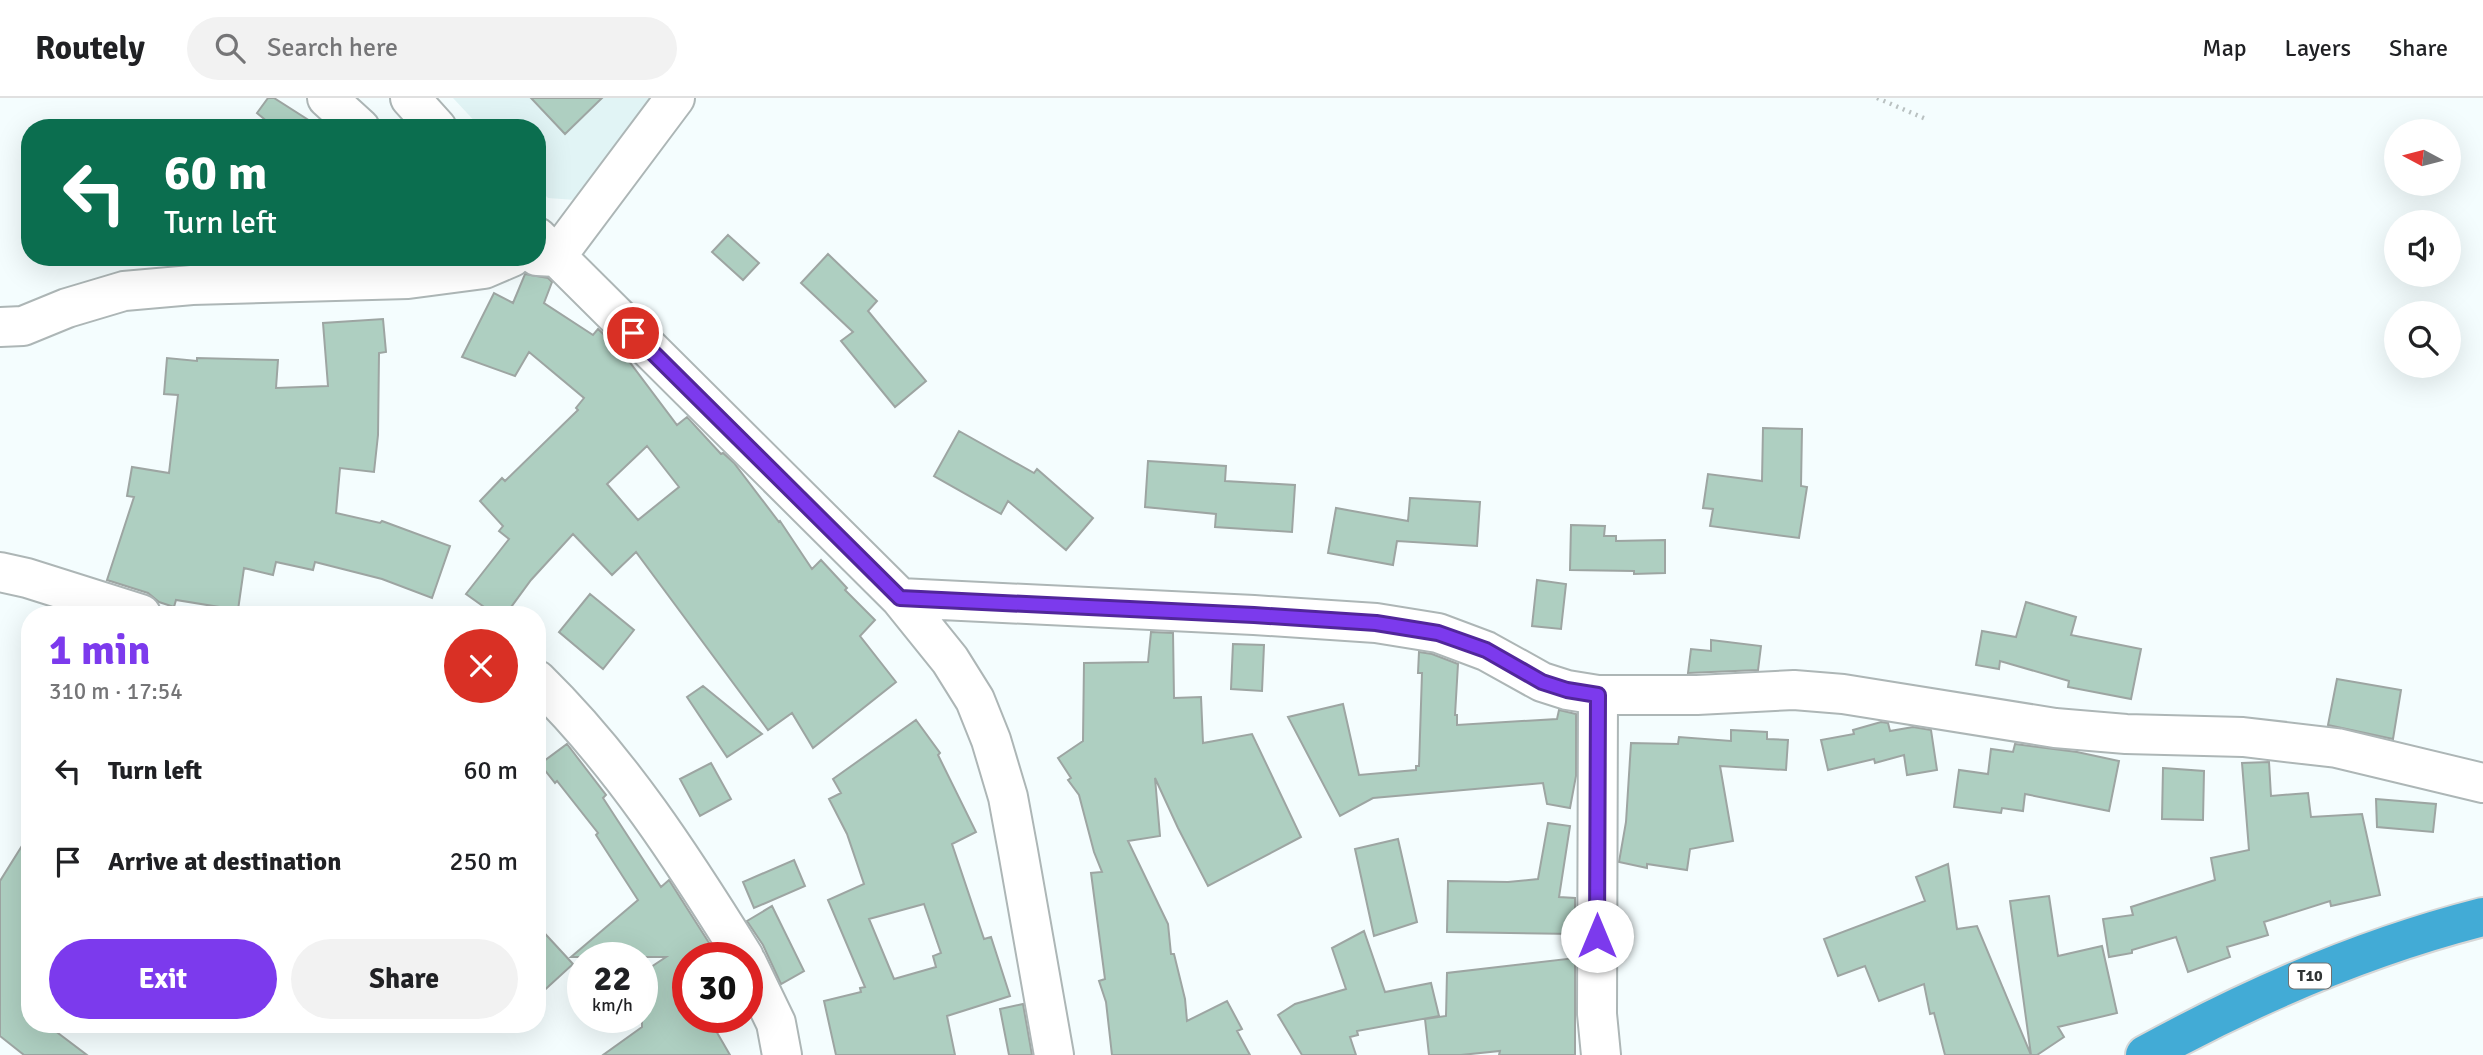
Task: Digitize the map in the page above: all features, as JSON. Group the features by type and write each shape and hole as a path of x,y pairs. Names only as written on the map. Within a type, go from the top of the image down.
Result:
{"highway":[{"name":"T10","path":"2145,1055 2244,1004 2329,967 2428,931 2483,917"}],"street":[{"path":"327,98 350,119"},
{"path":"410,98 430,119"},
{"path":"546,248 675,98"},
{"path":"546,252 900,598 950,660 975,700 991,740 1007,797 1054,1055"},
{"path":"0,327 23,326 67,308 124,291 192,285 408,279 491,266"},
{"path":"0,572 116,606"},
{"path":"900,598 1376,623 1438,633 1486,650 1542,682 1567,690 1598,695 1698,695 1794,690 1831,693 2055,728 2126,734 2243,737 2337,748 2483,783"},
{"path":"546,690 587,733 635,793 694,877 735,942"},
{"path":"1598,695 1597,1014 1601,1055"},
{"path":"763,996 776,1023 782,1055"}],"path":[{"path":"1877,98 1926,119"}],"shaded area":[{"path":"453,98 657,98 575,200 546,196 546,119 473,119"}],"building":[{"path":"268,98 274,98 307,119 264,119 257,113"},
{"path":"531,98 602,98 565,134"},
{"path":"728,235 759,263 743,280 712,252"},
{"path":"828,254 877,301 868,311 926,381 895,407 841,341 853,332 801,283"},
{"path":"525,274 548,278 552,282 544,303 593,335 598,329 622,352 677,425 687,417 721,454 734,463 780,521 812,569 821,560 847,588 845,590 875,620 860,636 896,682 813,748 792,713 768,730 636,552 612,575 573,534 531,580 512,606 483,606 466,594 509,539 499,531 503,526 480,501 502,478 505,481 578,410 576,408 584,398 529,352 515,376 462,357 494,293 513,303","holes":["647,446 679,487 638,520 607,484"]},
{"path":"383,319 386,352 379,353 378,435 374,472 340,468 336,513 380,523 382,521 450,546 432,598 382,579 315,562 313,570 276,562 273,575 244,568 239,606 213,606 176,600 174,606 171,606 159,602 148,593 107,580 134,497 127,496 132,467 169,473 178,395 164,394 167,358 197,361 197,358 278,360 276,388 328,386 323,323"},
{"path":"1763,428 1802,429 1801,486 1807,487 1799,538 1710,526 1713,509 1703,508 1708,474 1762,481"},
{"path":"959,431 1034,473 1037,469 1093,518 1066,550 1008,501 1001,514 934,476"},
{"path":"1148,461 1226,466 1225,481 1295,485 1292,532 1215,527 1216,514 1145,507"},
{"path":"1410,498 1480,502 1477,546 1397,541 1393,565 1328,553 1336,508 1408,521"},
{"path":"1571,525 1605,526 1604,536 1616,536 1616,541 1665,540 1665,573 1570,570"},
{"path":"1537,580 1566,584 1561,629 1532,626"},
{"path":"590,594 634,630 603,669 559,632"},
{"path":"2026,602 2076,617 2071,635 2141,649 2131,699 2068,687 2069,681 2000,661 1999,669 1976,665 1982,631 2016,637"},
{"path":"1151,632 1173,633 1174,698 1201,697 1203,743 1252,734 1301,837 1208,886 1155,778 1160,836 1128,841 1168,924 1171,954 1174,954 1185,999 1187,1021 1227,1001 1242,1029 1237,1031 1250,1055 1112,1055 1106,1002 1099,981 1105,979 1091,873 1102,872 1079,795 1068,780 1071,778 1058,758 1083,741 1084,663 1148,662"},
{"path":"1711,640 1761,646 1758,670 1688,673 1691,649 1711,651"},
{"path":"1233,644 1264,645 1262,691 1231,689"},
{"path":"1419,652 1458,664 1455,715 1457,725 1557,719 1559,710 1576,714 1576,776 1570,808 1547,804 1543,783 1373,798 1340,816 1288,717 1343,704 1359,775 1416,770 1416,766 1419,766 1422,673 1418,673"},
{"path":"2337,679 2401,690 2393,739 2328,725"},
{"path":"703,686 762,734 727,757 687,697"},
{"path":"916,720 940,753 938,755 976,832 952,844 984,939 991,937 1010,996 947,1016 955,1055 836,1055 824,1001 861,992 860,988 865,987 828,900 864,884 847,834 829,799 841,793 833,779","holes":["924,904 941,953 933,956 936,967 894,979 869,919"]},
{"path":"1881,722 1888,723 1890,731 1913,727 1931,730 1937,770 1907,775 1904,755 1875,763 1874,759 1828,770 1821,740 1854,734 1853,730"},
{"path":"1731,730 1767,732 1767,739 1788,740 1786,770 1720,766 1733,841 1690,849 1687,870 1647,864 1647,868 1619,862 1626,822 1631,743 1678,744 1679,737 1731,741"},
{"path":"567,744 606,795 603,798 661,887 669,880 708,942 672,942 672,1033 717,1033 730,1055 603,1055 634,1033 658,1033 658,962 666,957 658,957 658,942 589,942 638,900 596,835 598,833 557,781 555,783 546,772 546,760"},
{"path":"2015,744 2077,752 2119,761 2109,811 2025,794 2023,811 2002,808 2001,813 1954,807 1959,770 1988,774 1991,749 2013,752"},
{"path":"2269,762 2271,796 2308,793 2311,817 2362,814 2380,895 2331,906 2330,901 2264,922 2268,935 2227,947 2230,957 2188,972 2176,937 2132,950 2132,953 2109,957 2103,919 2133,915 2131,907 2215,880 2211,858 2249,850 2242,763"},
{"path":"711,763 731,799 700,816 680,779"},
{"path":"2163,768 2204,771 2203,820 2162,819"},
{"path":"2376,799 2436,804 2433,832 2377,827"},
{"path":"1548,823 1570,826 1559,897 1575,898 1575,934 1447,932 1448,881 1508,882 1538,879"},
{"path":"1398,839 1417,922 1374,936 1355,849"},
{"path":"21,847 21,1033 58,1033 87,1055 24,1055 0,1036 0,881"},
{"path":"794,860 805,886 754,908 743,882"},
{"path":"1948,864 1957,929 1977,926 2031,1055 1945,1055 1934,1013 1930,1014 1924,984 1879,1001 1865,966 1838,976 1824,939 1925,901 1916,877"},
{"path":"2049,896 2058,956 2102,946 2117,1013 2058,1027 2064,1037 2037,1055 2031,1055 2010,901"},
{"path":"772,906 804,971 781,984 763,942 747,921"},
{"path":"1364,931 1385,992 1431,983 1439,1016 1357,1031 1358,1035 1350,1037 1356,1055 1302,1055 1278,1015 1295,1004 1346,989 1332,948"},
{"path":"546,935 567,958 567,970 546,989"},
{"path":"1575,958 1575,1055 1499,1055 1500,1051 1429,1055 1425,1019 1446,1016 1447,973"},
{"path":"1023,1004 1032,1055 1009,1055 1000,1009"}],"route":[{"path":"633,333 900,598 1376,623 1438,633 1486,650 1542,682 1567,690 1598,695 1597,936"}]}
